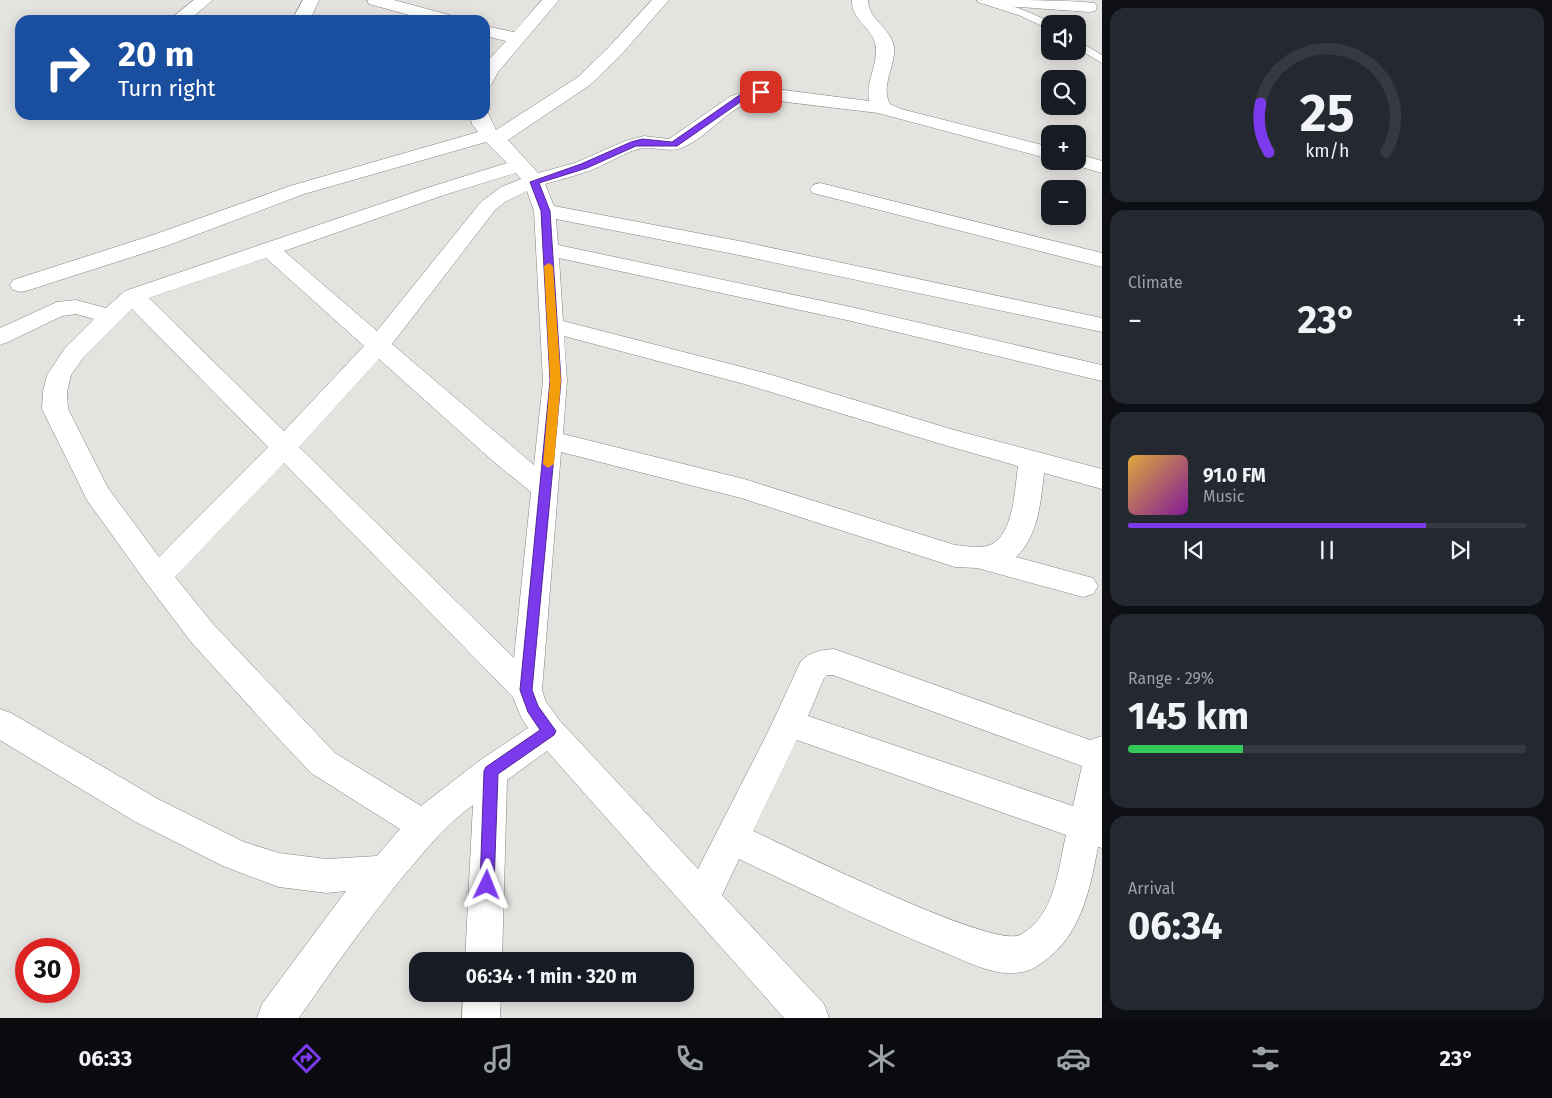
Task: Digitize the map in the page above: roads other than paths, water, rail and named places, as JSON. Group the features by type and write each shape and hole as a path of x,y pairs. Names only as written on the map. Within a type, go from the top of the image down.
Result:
{"street":[{"path":"185,15 205,0"},
{"path":"304,15 311,0"},
{"path":"375,0 405,3 435,15"},
{"path":"490,70 551,0"},
{"path":"21,286 160,240 281,196 488,130 584,81 614,52 661,0"},
{"path":"860,0 862,14 880,35 885,46 878,90 878,100 881,108"},
{"path":"991,0 1089,7"},
{"path":"490,32 517,38"},
{"path":"424,826 323,763 290,730 203,634 158,577 97,493 56,409 55,392 59,375 74,353 110,316 133,296 437,191 528,174 584,166 642,142 674,144 734,102 751,93 761,92 881,108 894,114 1041,151"},
{"path":"488,130 528,174 545,211 548,249 556,381 526,690 532,708 549,731 810,1018"},
{"path":"1086,162 1102,167"},
{"path":"158,577 284,447 379,345 488,206 528,174"},
{"path":"820,189 1102,260"},
{"path":"545,211 748,250 1102,324"},
{"path":"269,249 504,455 546,489"},
{"path":"548,249 851,314 1102,373"},
{"path":"133,296 526,690"},
{"path":"0,338 57,309 76,307 110,316"},
{"path":"552,325 756,379 950,438 1102,479"},
{"path":"550,440 744,489 955,556 980,558 1083,586"},
{"path":"980,558 999,554 1012,545 1020,532 1032,460"},
{"path":"702,899 812,670 820,663 834,662 1101,756 1094,829 1071,893 1058,923 1041,942 1023,954 1005,955 898,916 732,838"},
{"path":"0,723 146,810 235,855 279,870 327,876 385,872"},
{"path":"788,723 1094,829"},
{"path":"276,1018 346,919 424,826 445,806 491,771 549,731"},
{"path":"484,952 491,771"},
{"path":"481,1018 482,1002"}],"lane":[{"path":"982,0 1025,14 1041,22"},
{"path":"1086,49 1102,60"}]}
